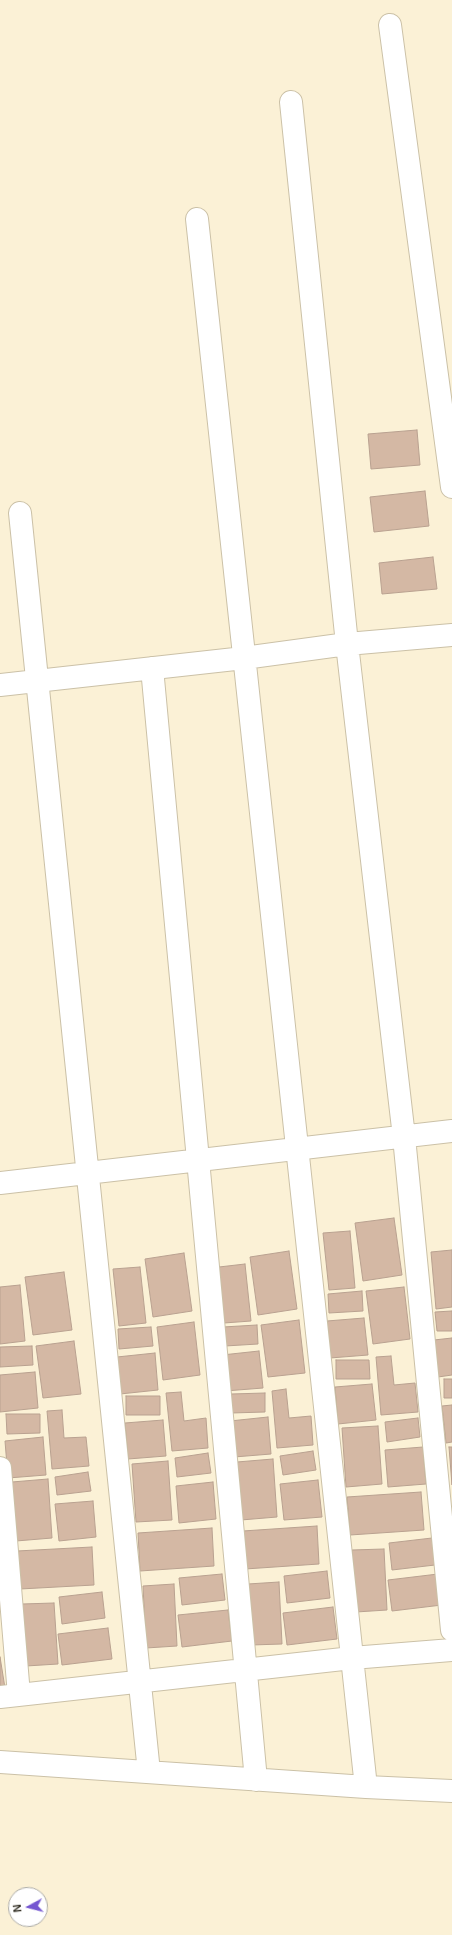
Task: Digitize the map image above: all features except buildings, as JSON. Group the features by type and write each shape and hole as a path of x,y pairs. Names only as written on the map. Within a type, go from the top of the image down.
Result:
{"street":[{"path":"390,25 452,487"},
{"path":"291,102 347,644 404,1137 452,1630"},
{"path":"197,219 366,1788"},
{"path":"20,513 149,1772"},
{"path":"0,685 244,658 347,644 452,635"},
{"path":"152,668 256,1780"},
{"path":"0,1183 452,1131"},
{"path":"0,1468 10,1696 352,1658 452,1650"},
{"path":"0,1762 366,1788 452,1791"}]}
